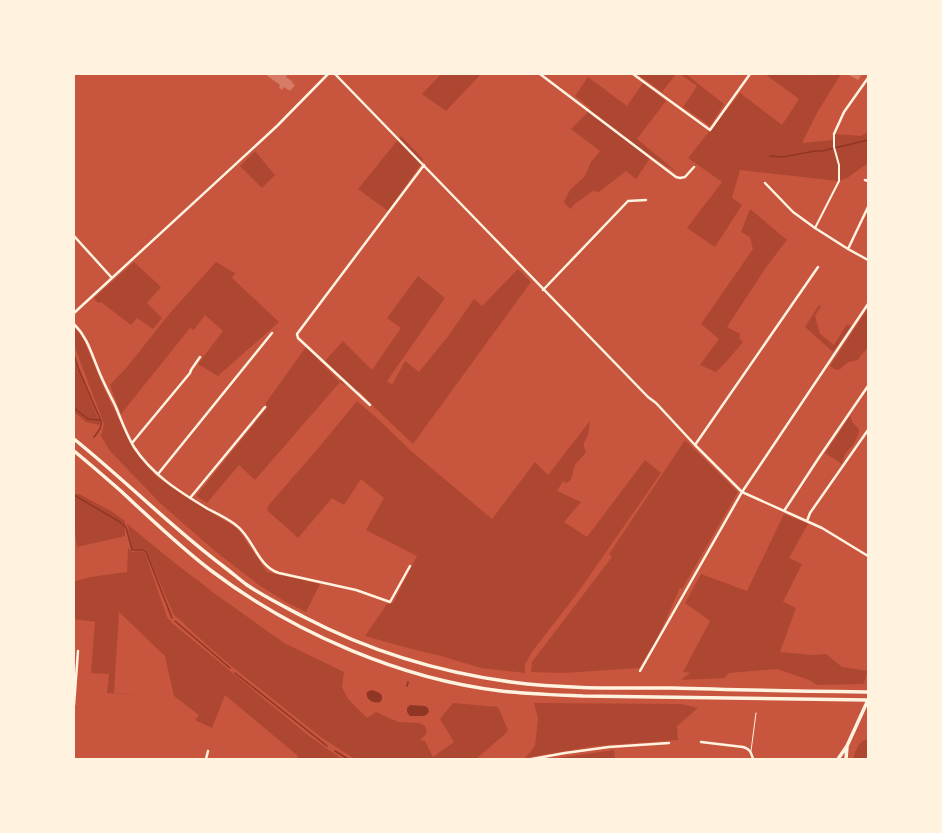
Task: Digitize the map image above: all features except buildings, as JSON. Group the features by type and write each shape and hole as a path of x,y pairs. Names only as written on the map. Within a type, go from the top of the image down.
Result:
{"main road":[{"path":"74,439 188,539 247,584 332,632 377,650 436,668 478,677 535,684 613,688 868,692"},
{"path":"74,451 176,542 213,572 241,592 283,617 360,654 408,671 501,691 583,696 868,700 847,746 838,759"},
{"path":"846,759 847,746"}],"street":[{"path":"74,313 276,126 328,74"},
{"path":"335,74 543,290 742,492 835,535 868,556"},
{"path":"540,74 676,177 685,177 694,167"},
{"path":"633,74 710,130 750,74"},
{"path":"815,228 839,181 839,164 834,148 834,134 844,112 868,78"},
{"path":"370,405 298,338 297,334 424,165"},
{"path":"765,183 793,212 815,228 868,260"},
{"path":"543,290 628,202 646,200"},
{"path":"848,248 868,207"},
{"path":"74,236 112,278"},
{"path":"695,444 818,268"},
{"path":"640,671 742,492 868,304"},
{"path":"74,324 82,333 87,342 98,370 132,443 140,455 169,484 238,526 271,570 356,590 390,602 410,566"},
{"path":"158,474 272,333"},
{"path":"132,443 190,373 200,357"},
{"path":"784,511 868,386"},
{"path":"190,498 265,408"},
{"path":"807,521 810,513 868,430"},
{"path":"74,705 78,651"},
{"path":"701,742 747,748 751,752 753,759"},
{"path":"532,759 609,747 669,743"},
{"path":"206,759 208,750"}],"lane":[{"path":"751,752 756,714"}],"shaded area":[{"path":"441,74 481,74 446,111 422,94"},
{"path":"637,74 676,74 662,92"},
{"path":"680,74 686,74 724,104 710,126 683,107 697,86"},
{"path":"765,74 810,74 814,76 816,74 841,74 818,111 802,143 833,140 833,144 834,134 861,136 868,132 868,163 847,178 839,181 740,170 732,198 742,205 715,247 687,228 722,182 688,158 740,93 782,125 799,99"},
{"path":"588,77 627,106 643,83 666,101 637,139 677,172 651,157 636,179 626,171 599,192 593,191 570,209 564,202 570,190 585,176 591,162 600,151 571,129 590,108 575,96"},
{"path":"401,136 423,159 388,211 358,189"},
{"path":"255,151 275,175 262,188 240,166"},
{"path":"750,209 787,240 767,266 727,327 740,334 739,338 743,342 716,372 700,365 719,339 701,324 753,249 750,237 741,232"},
{"path":"134,262 161,287 147,303 162,318 153,329 137,318 131,325 101,302 98,303 94,298"},
{"path":"216,262 235,273 232,278 279,322 218,376 198,364 223,331 205,315 194,330 190,328 121,414 110,385 127,367 170,313"},
{"path":"518,269 531,282 413,444 361,393 340,382 342,380 324,362 343,341 372,370 401,328 387,318 418,276 445,298 387,381 392,385 405,361 419,372 449,335 474,299 482,306"},
{"path":"819,305 821,306 815,316 820,334 834,345 847,324 851,326 833,352 805,327"},
{"path":"868,308 867,349 858,360 851,361 840,369 836,370 830,366"},
{"path":"74,327 82,336 105,391 134,450 157,477 187,498 237,528 267,572 320,584 306,612 284,601 259,585 215,551 161,504 110,451 101,436 104,424 74,345"},
{"path":"306,347 340,382 255,480 239,465 207,503 196,496 268,407 265,404"},
{"path":"74,360 100,423 99,425 86,422 74,412"},
{"path":"357,401 411,451 492,519 535,462 548,475 590,421 588,435 584,443 586,452 575,465 569,482 566,483 563,481 557,491 581,502 564,522 587,537 645,460 661,473 579,591 532,652 525,664 525,673 481,668 365,636 387,604 393,603 417,556 366,530 384,498 361,479 344,505 332,498 298,538 267,510 268,506"},
{"path":"850,416 853,423 859,429 859,432 854,444 845,454 842,464 825,453"},
{"path":"685,440 738,492 682,589 680,588 658,637 639,668 563,673 531,672 532,662 612,557 609,554"},
{"path":"74,494 79,494 111,511 125,521 125,536 77,547 74,525"},
{"path":"784,514 808,524 789,558 802,564 783,602 796,608 780,652 813,655 826,654 842,667 867,671 864,684 817,685 809,680 777,669 729,673 724,678 681,680 690,673 683,672 710,621 685,603 701,574 747,591"},
{"path":"126,523 218,596 284,643 344,672 342,687 348,699 367,718 376,712 398,722 419,723 425,726 427,733 420,740 425,741 433,757 454,742 440,719 453,703 498,707 508,730 476,759 355,759 322,738 235,669 174,615 146,551 143,549 132,549"},
{"path":"128,548 132,552 142,551 145,553 167,617 172,623 309,736 342,759 297,759 298,756 225,695 212,728 195,720 199,715 174,696 165,656 119,612 114,693 140,695 107,693 109,674 91,673 95,622 74,619 74,581 90,577 127,572"},
{"path":"372,690 382,695 380,702 375,702 368,699 367,692"},
{"path":"534,703 681,704 698,708 677,726 678,740 595,746 525,758 535,746 538,718"},
{"path":"410,705 425,706 428,708 429,712 424,716 410,716 407,712 407,708"},
{"path":"868,739 868,759 853,759 856,749 862,742"},
{"path":"614,750 615,759 551,759"}],"waterway":[{"path":"770,156 783,157 822,151 868,140"},
{"path":"74,355 101,421 100,428 94,437"},
{"path":"74,408 88,419 100,420"},
{"path":"74,495 120,522 126,527 132,550 143,550 146,552 172,618"},
{"path":"175,621 230,668"},
{"path":"235,673 327,746"},
{"path":"407,686 408,682"},
{"path":"335,751 348,759"}]}
